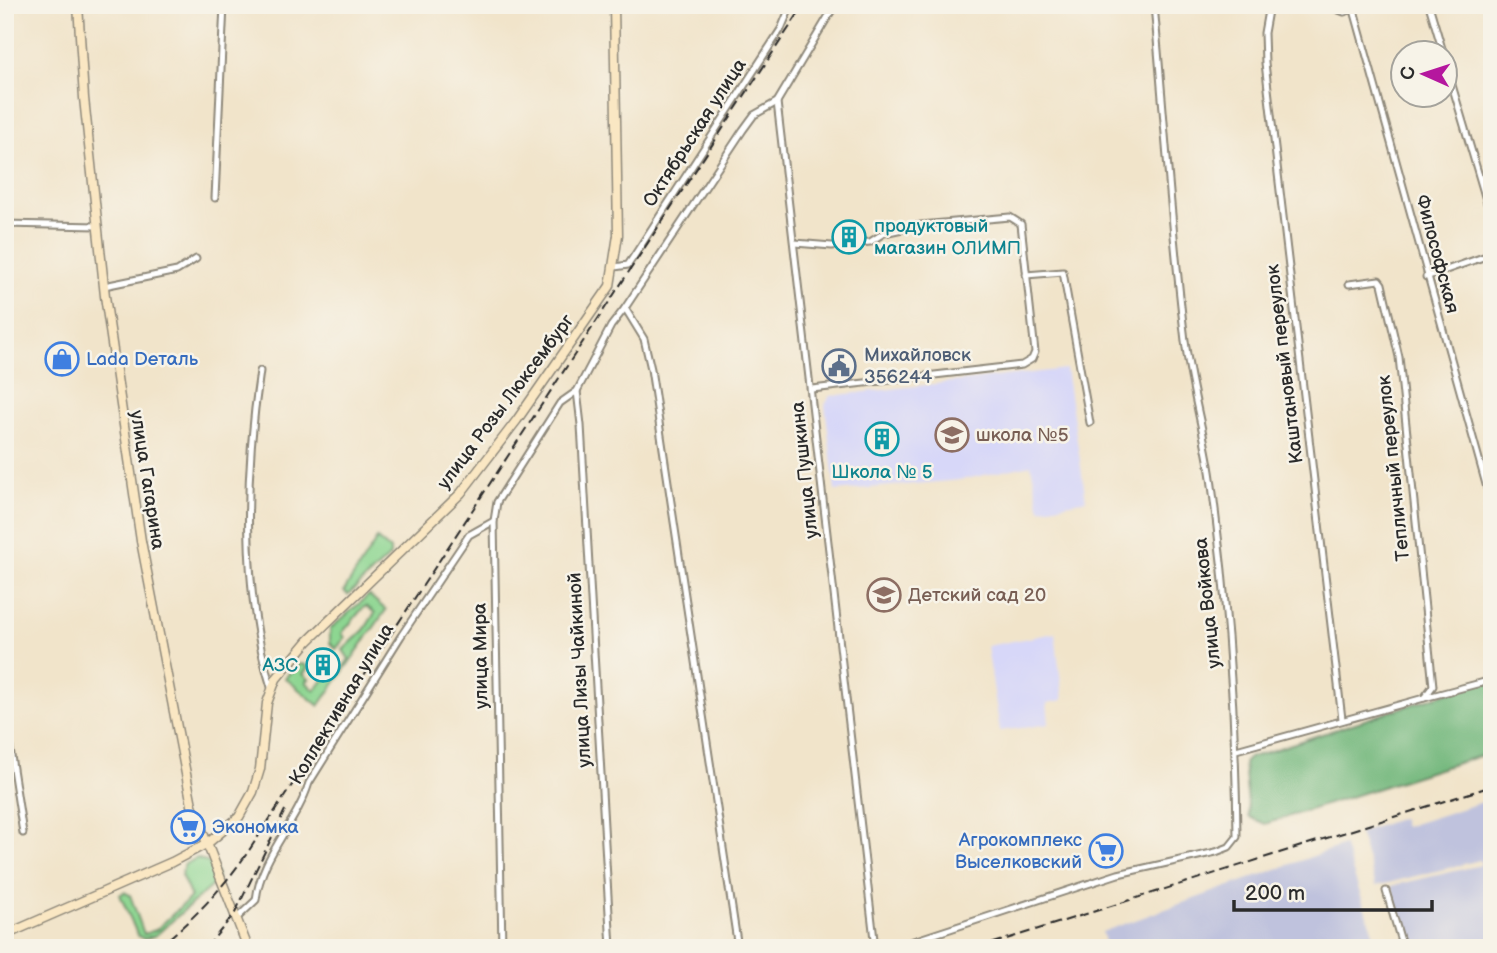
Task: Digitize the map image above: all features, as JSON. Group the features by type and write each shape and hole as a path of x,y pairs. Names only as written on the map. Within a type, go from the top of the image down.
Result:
{"main road":[{"name":"улица Гагарина","path":"78,5 104,286 141,541 192,805 248,948"},
{"name":"улица Розы Люксембург","path":"271,687 308,641 461,493 517,420 610,286 618,235 614,5"},
{"path":"5,935 208,843 239,817 253,792 260,769 271,687"}],"street":[{"path":"215,198 224,5"},
{"name":"Октябрьская улица","path":"615,267 628,265 781,29 791,5"},
{"path":"577,391 611,326 748,122 754,115 777,102 835,5"},
{"name":"улица Войкова","path":"892,948 1118,874 1230,847 1237,837 1236,750 1210,477 1195,406 1184,332 1154,5"},
{"name":"Каштановый переулок","path":"1269,5 1264,33 1267,75 1342,719"},
{"path":"1326,5 1344,12 1368,5"},
{"path":"1429,5 1439,38"},
{"name":"Философская","path":"1354,10 1426,277 1492,506"},
{"name":"улица Пушкина","path":"777,102 876,948"},
{"path":"1458,105 1492,220"},
{"path":"795,243 832,246 870,242 884,233 920,225 1010,217 1021,224 1035,352 1027,363 812,389"},
{"path":"5,224 97,226"},
{"path":"1426,277 1492,254"},
{"path":"104,286 177,271 196,259"},
{"path":"1026,275 1063,272 1090,423"},
{"name":"Тепличный переулок","path":"1349,285 1380,280 1399,357 1433,685 1424,698"},
{"path":"625,308 644,339 651,369 738,948"},
{"path":"260,371 249,440 250,532 257,626 271,687"},
{"name":"улица Мира","path":"502,948 494,521 497,502 559,403 577,391"},
{"name":"улица Лизы Чайкиной","path":"577,391 611,948"},
{"name":"Коллективная улица","path":"237,918 256,900 258,882 305,796 309,783 401,636 469,536 494,521"},
{"path":"1236,750 1492,680"},
{"path":"5,717 23,833"},
{"path":"1387,891 1403,948"}],"shaded area":[{"name":"школа №5","path":"1066,369 1086,500 1040,509 1031,465 961,480 835,491 825,405 830,396"},
{"path":"1055,633 1063,700 1047,703 1049,724 1000,731 987,646"},
{"path":"1492,799 1492,948 1410,948 1391,886 1481,865 1480,860 1376,886 1359,833 1401,818 1404,827"},
{"path":"1344,845 1378,948 1107,948 1102,932"}],"green space":[{"path":"377,539 390,550 390,556 348,595 344,591"},
{"path":"369,595 386,610 319,706 285,678 297,665 304,664 308,668 303,674 309,679 306,682 315,691 330,671 339,673 349,659 343,650 364,630 375,613 366,606 362,609 342,633 345,638 336,649 330,643 330,629"},
{"path":"1492,678 1492,752 1265,824 1249,817 1244,763 1249,758"},
{"path":"197,858 211,864 218,875 215,883 156,935 144,939 138,936 120,895 124,892 130,895 144,934 156,930 191,897 181,875 185,864"}],"railway":[{"path":"157,948 206,903 248,852 804,5"},
{"path":"978,948 1492,786"},
{"path":"206,948 235,913 287,806"}],"place":[{"name":"продуктовый магазин ОЛИМП","path":"849,237"},
{"name":"Lada Dеталь","path":"62,359"},
{"name":"Михайловск 356244","path":"839,366"},
{"name":"школа №5","path":"952,435"},
{"name":"Школа № 5","path":"882,439"},
{"name":"Детский сад 20","path":"884,595"},
{"name":"АЗС","path":"323,665"},
{"name":"Экономка","path":"188,827"},
{"name":"Агрокомплекс Выселковский","path":"1106,851"}]}
